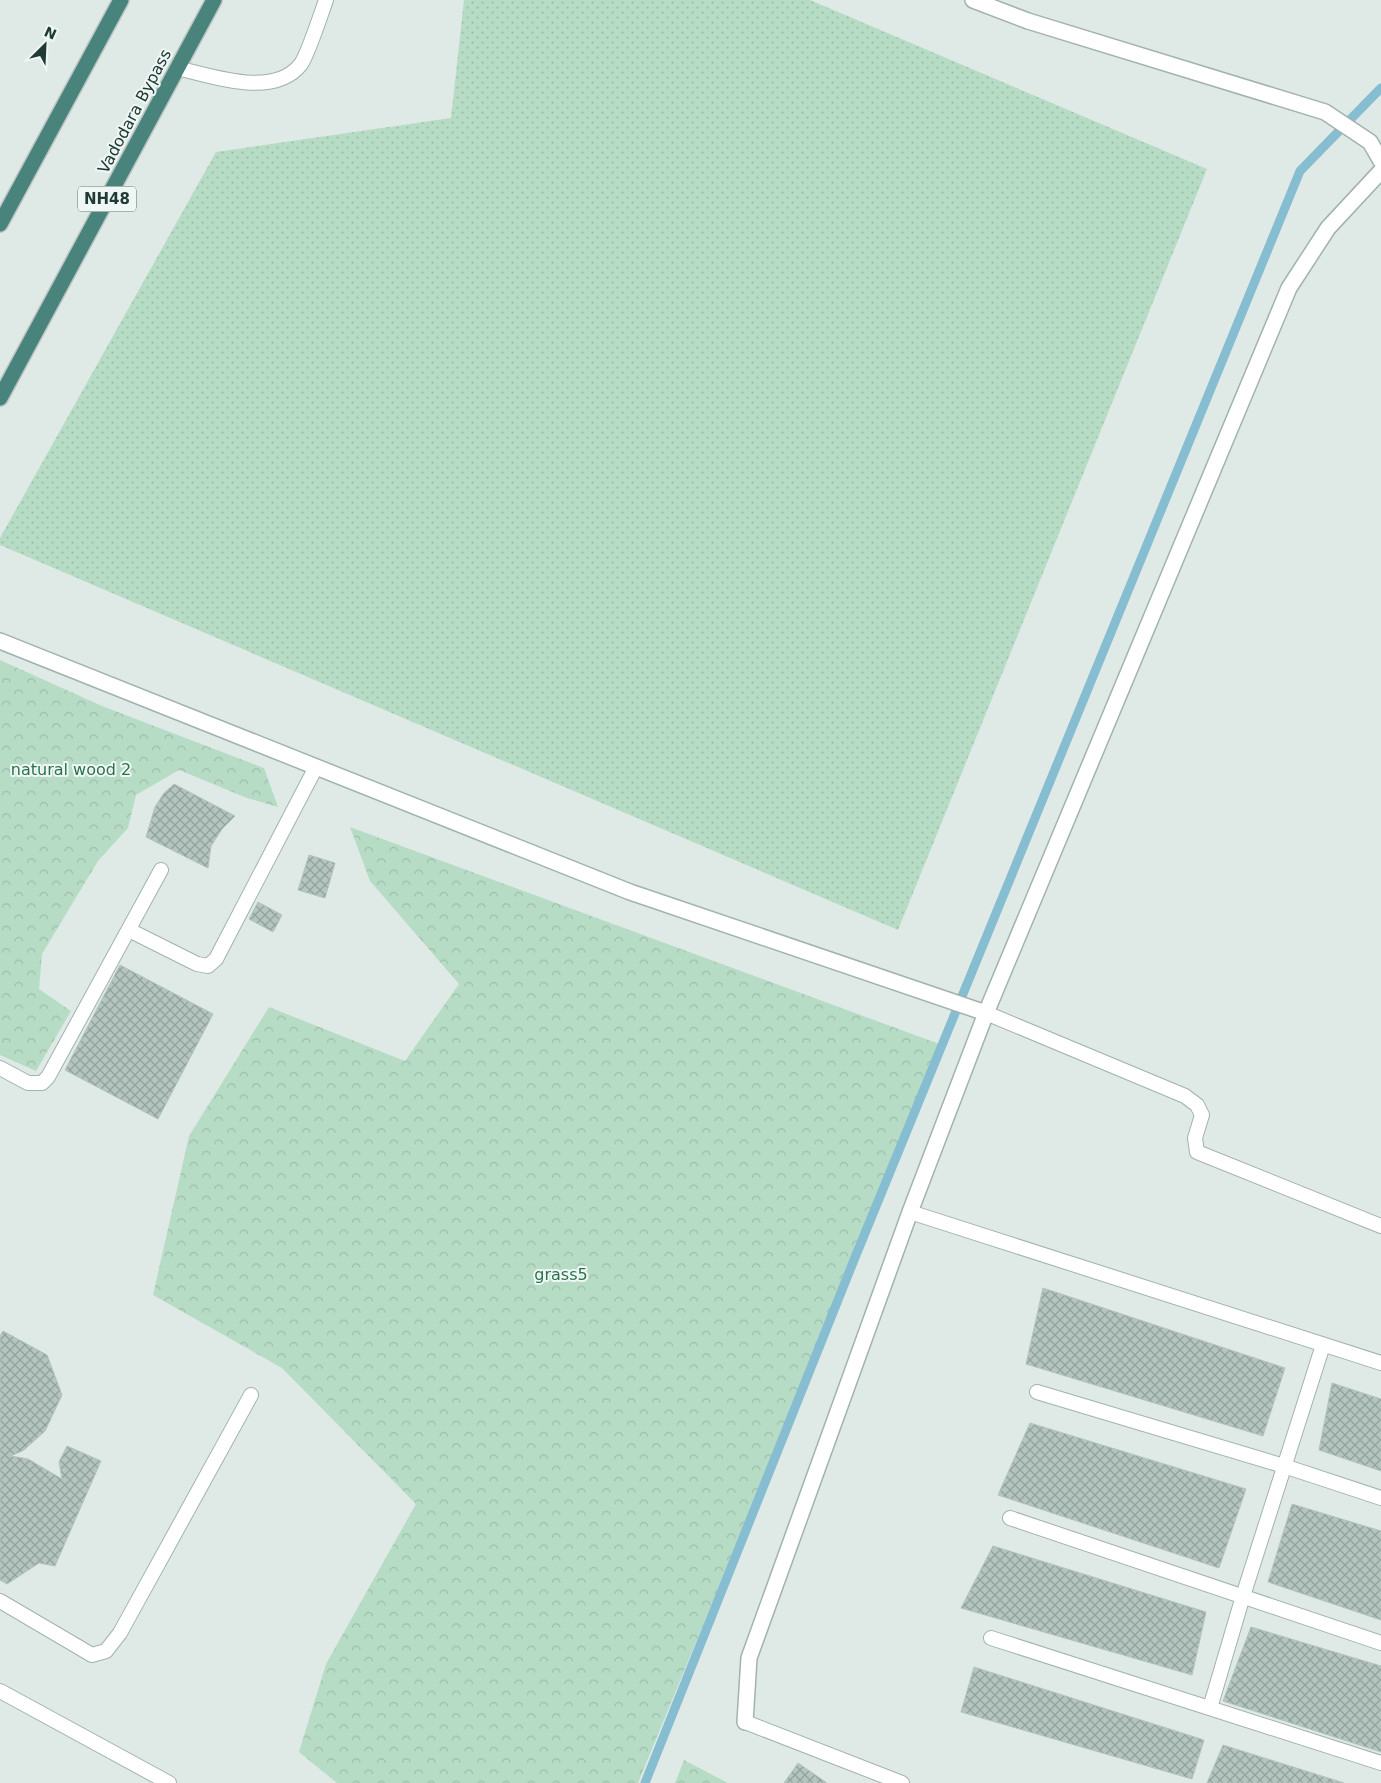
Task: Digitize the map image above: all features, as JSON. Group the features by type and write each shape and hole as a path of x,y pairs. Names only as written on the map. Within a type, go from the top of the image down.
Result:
{"highway":[{"path":"0,224 121,0"},
{"name":"Vadodara Bypass","path":"0,398 214,0"}],"street":[{"path":"972,0 1028,21 1334,116 1372,140 1381,161"},
{"path":"745,1722 749,1658 910,1212 986,1013 1289,288 1328,228 1381,171"},
{"path":"0,641 630,892 986,1013"}],"lane":[{"path":"177,68 245,83 262,83 284,78 301,64 326,0"},
{"path":"129,930 197,964 208,966 216,959 316,767"},
{"path":"0,1068 28,1083 42,1083 48,1077 160,870"},
{"path":"986,1013 1184,1096 1197,1105 1202,1115 1195,1138 1197,1152 1381,1226"},
{"path":"910,1212 1381,1363"},
{"path":"1210,1708 1242,1596 1323,1345"},
{"path":"1037,1392 1284,1466 1381,1498"},
{"path":"0,1601 92,1655 106,1651 120,1633 251,1395"},
{"path":"1010,1518 1381,1642"},
{"path":"990,1638 1381,1763"},
{"path":"0,1692 168,1783"},
{"path":"745,1722 902,1783"}],"green space":[{"path":"464,0 810,0 1207,169 898,930 0,545 0,538 216,152 451,118"},
{"name":"natural wood 2","path":"0,660 102,706 264,768 278,807 247,798 179,770 136,795 128,828 98,861 42,954 39,989 71,1011 36,1071 0,1055"},
{"name":"grass5","path":"350,827 942,1045 638,1783 337,1783 299,1752 326,1664 416,1504 282,1368 153,1295 189,1136 269,1007 405,1061 459,984 370,881"},
{"path":"684,1760 728,1783 675,1783"}],"building":[{"path":"174,784 235,816 222,829 211,846 208,868 146,837 155,807 164,793"},
{"path":"309,855 335,863 325,898 298,890"},
{"path":"258,902 282,915 273,932 249,919"},
{"path":"120,965 213,1014 158,1119 65,1070"},
{"path":"1043,1288 1285,1368 1263,1436 1026,1364"},
{"path":"3,1331 47,1355 62,1395 45,1431 24,1450 11,1456 28,1459 62,1479 59,1462 67,1446 101,1461 55,1566 39,1563 7,1584 0,1580 0,1336"},
{"path":"1332,1383 1381,1399 1381,1471 1319,1450"},
{"path":"1030,1423 1246,1489 1219,1568 998,1495"},
{"path":"1292,1504 1381,1531 1381,1620 1268,1582"},
{"path":"993,1546 1206,1612 1192,1675 961,1608"},
{"path":"1251,1627 1381,1666 1381,1752 1223,1701"},
{"path":"974,1667 1204,1740 1192,1779 961,1712"},
{"path":"1223,1745 1344,1783 1207,1783"},
{"path":"798,1763 827,1783 784,1783"}],"waterway":[{"path":"645,1783 854,1260 1300,171 1381,88"}]}
